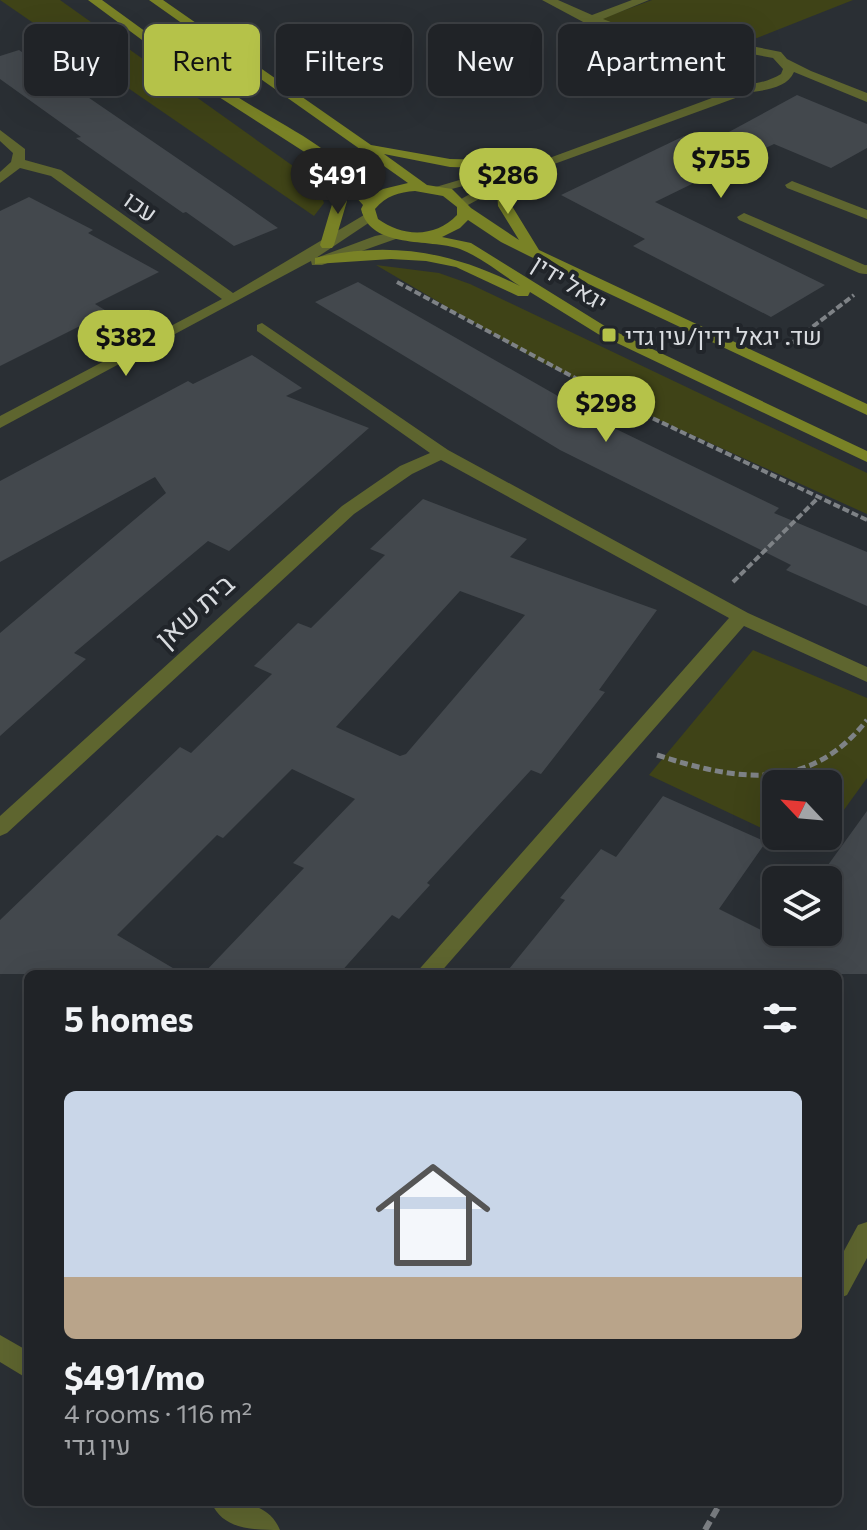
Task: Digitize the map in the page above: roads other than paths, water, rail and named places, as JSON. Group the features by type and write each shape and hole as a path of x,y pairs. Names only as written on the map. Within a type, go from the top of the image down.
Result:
{"main road":[{"path":"94,0 225,94 348,176 365,195 369,211 380,228 400,235 419,236 452,228 464,216 463,206"},
{"path":"155,0 360,144 429,188"},
{"path":"360,144 439,164 522,168"},
{"path":"323,160 340,201 327,245"},
{"path":"522,168 504,191 505,206 534,253"},
{"path":"369,211 381,195 393,190 429,188"},
{"name":"יגאל ידין","path":"429,188 451,195 506,239 867,410"},
{"name":"יגאל ידין","path":"419,236 466,246 603,331 867,457"},
{"path":"320,261 408,253 462,264 603,331"}],"street":[{"path":"548,0 599,24"},
{"path":"589,20 643,0"},
{"path":"754,49 766,51 852,93"},
{"path":"769,85 787,76 789,69 785,62"},
{"path":"754,87 813,84 867,98"},
{"path":"691,110 704,96"},
{"path":"429,188 562,157 729,96"},
{"path":"0,134 20,152 17,163 0,179"},
{"name":"עכו","path":"17,163 56,173 232,299"},
{"path":"463,206 522,168"},
{"path":"792,185 865,212"},
{"path":"0,423 279,274 327,245 369,211"},
{"path":"744,217 866,270"},
{"path":"279,274 400,235"},
{"path":"262,328 442,454 712,602 867,675"},
{"name":"בית שאן","path":"0,828 348,510 406,470 442,454"},
{"path":"430,970 741,617"},
{"path":"842,1280 867,1233"},
{"path":"0,1347 24,1363"},
{"path":"231,1506 266,1530"}],"place":[{"name":"שד. יגאל ידין/עין גדי","path":"609,335"}]}
